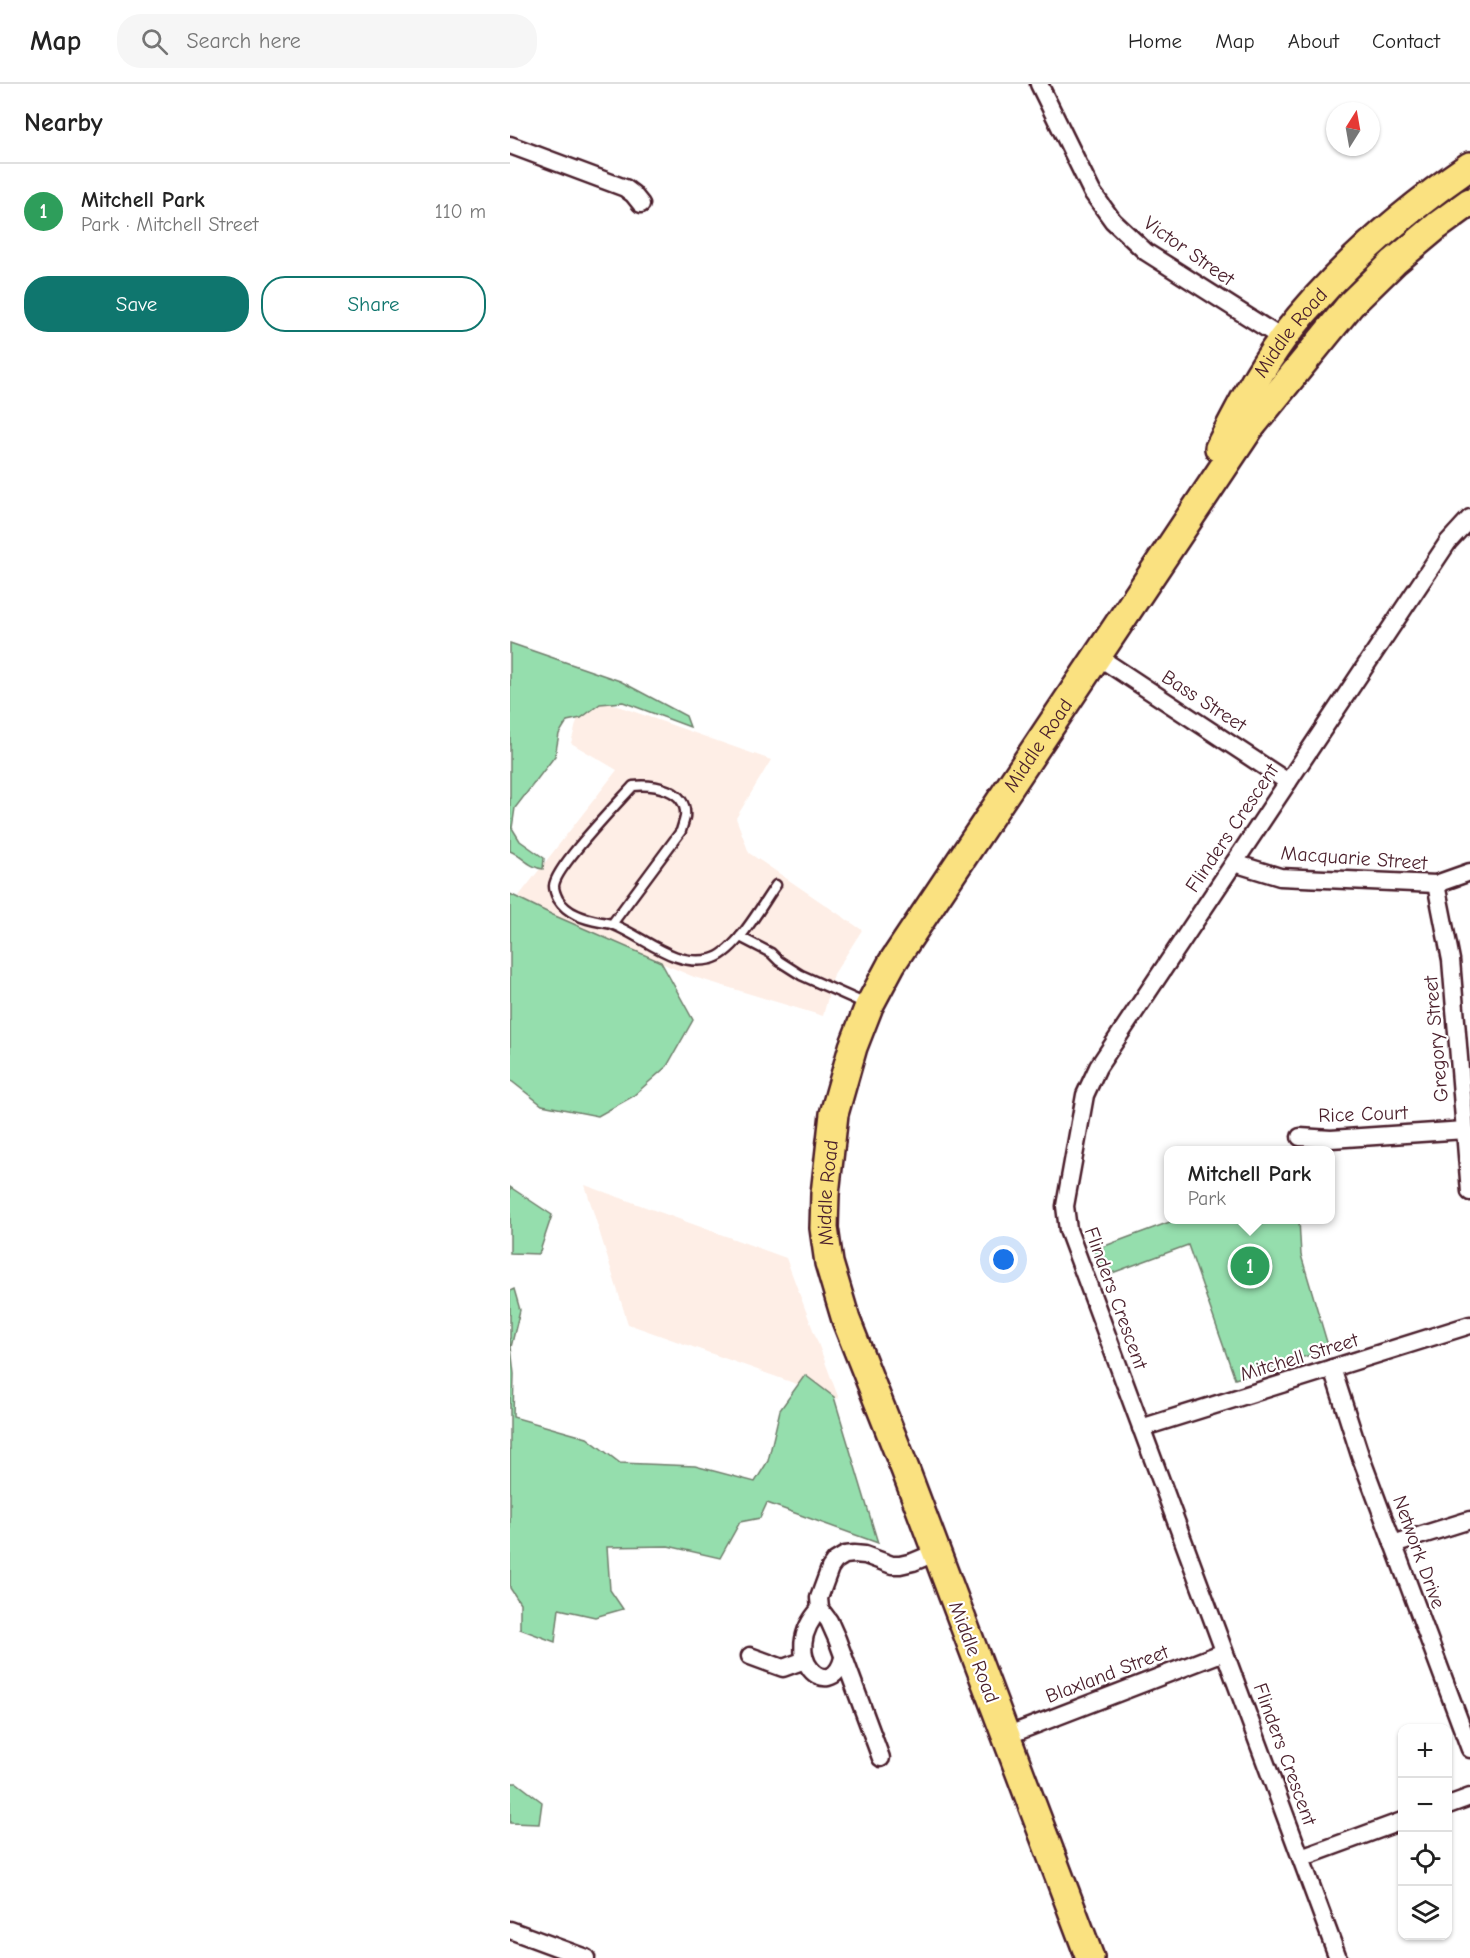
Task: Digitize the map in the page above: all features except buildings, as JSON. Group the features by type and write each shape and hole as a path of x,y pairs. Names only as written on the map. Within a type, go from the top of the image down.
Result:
{"main road":[{"name":"Middle Road","path":"1149,578 1250,389 1283,339 1319,295 1379,235 1470,166"},
{"name":"Middle Road","path":"1090,1958 937,1552 846,1320 829,1263 824,1228 825,1194 834,1114 853,1047 869,1006 892,963 1250,429 1351,304 1394,262 1470,202"},
{"path":"1250,389 1262,384 1274,374 1306,337 1333,311 1351,304"}],"street":[{"name":"Victor Street","path":"1039,84 1092,192 1113,221 1146,252 1283,339"},
{"path":"510,145 625,188 641,204"},
{"name":"Flinders Crescent","path":"1338,1958 1068,1230 1065,1206 1085,1095 1098,1067 1448,542 1470,518"},
{"name":"Bass Street","path":"1097,656 1288,782"},
{"name":"Macquarie Street","path":"1234,862 1280,877 1436,884 1470,872"},
{"name":"Gregory Street","path":"1436,884 1451,960 1470,1192"},
{"name":"Rice Court","path":"1300,1137 1331,1139 1465,1130"},
{"name":"Mitchell Street","path":"1141,1428 1470,1325"},
{"name":"Network Drive","path":"1332,1368 1360,1455 1470,1749"},
{"path":"1393,1544 1470,1520"},
{"path":"880,1758 829,1621 820,1609 819,1598 830,1568 835,1561 845,1555 865,1555 892,1565 900,1565 914,1562 937,1552"},
{"path":"820,1609 806,1634 803,1655 805,1660 811,1672 825,1677 834,1675 838,1671 843,1658"},
{"name":"Blaxland Street","path":"1006,1736 1224,1652"},
{"path":"750,1656 783,1668 805,1660"},
{"path":"1452,1804 1470,1797"},
{"path":"1301,1858 1398,1822"},
{"path":"510,1930 586,1958"}],"lane":[{"path":"612,924 681,831 685,815 676,795 665,788 646,785 633,786 560,872 554,885 556,895 562,905 572,913 612,924 677,958 710,959 729,950 776,885"},
{"path":"740,937 771,953 801,975 869,1006"}],"shaded area":[{"path":"584,694 771,760 736,818 749,853 862,930 834,974 823,1016 694,977 515,901 617,770 571,743"},
{"path":"585,1185 786,1258 839,1399 628,1324"}],"green space":[{"path":"510,643 620,681 686,716 690,727 623,702 600,704 581,718 567,721 559,734 555,756 515,808 512,828 520,841 544,858 543,869 510,851"},
{"path":"510,894 661,962 693,1020 667,1066 632,1097 598,1116 542,1105 510,1080"},
{"path":"510,1187 552,1215 539,1254 510,1253"},
{"path":"1164,1224 1299,1224 1301,1255 1329,1349 1235,1379 1188,1245 1104,1276 1094,1250"},
{"path":"514,1289 520,1310 511,1347 514,1374 513,1417 587,1438 620,1463 695,1466 755,1482 768,1461 780,1410 805,1375 834,1397 878,1543 767,1503 760,1518 740,1522 720,1558 668,1546 607,1547 610,1590 623,1609 595,1617 559,1609 555,1642 520,1629 520,1603 510,1588 510,1291"},
{"path":"510,1783 517,1783 542,1802 539,1824 510,1823"}],"place":[{"name":"Mitchell Park","path":"1250,1266"}]}
